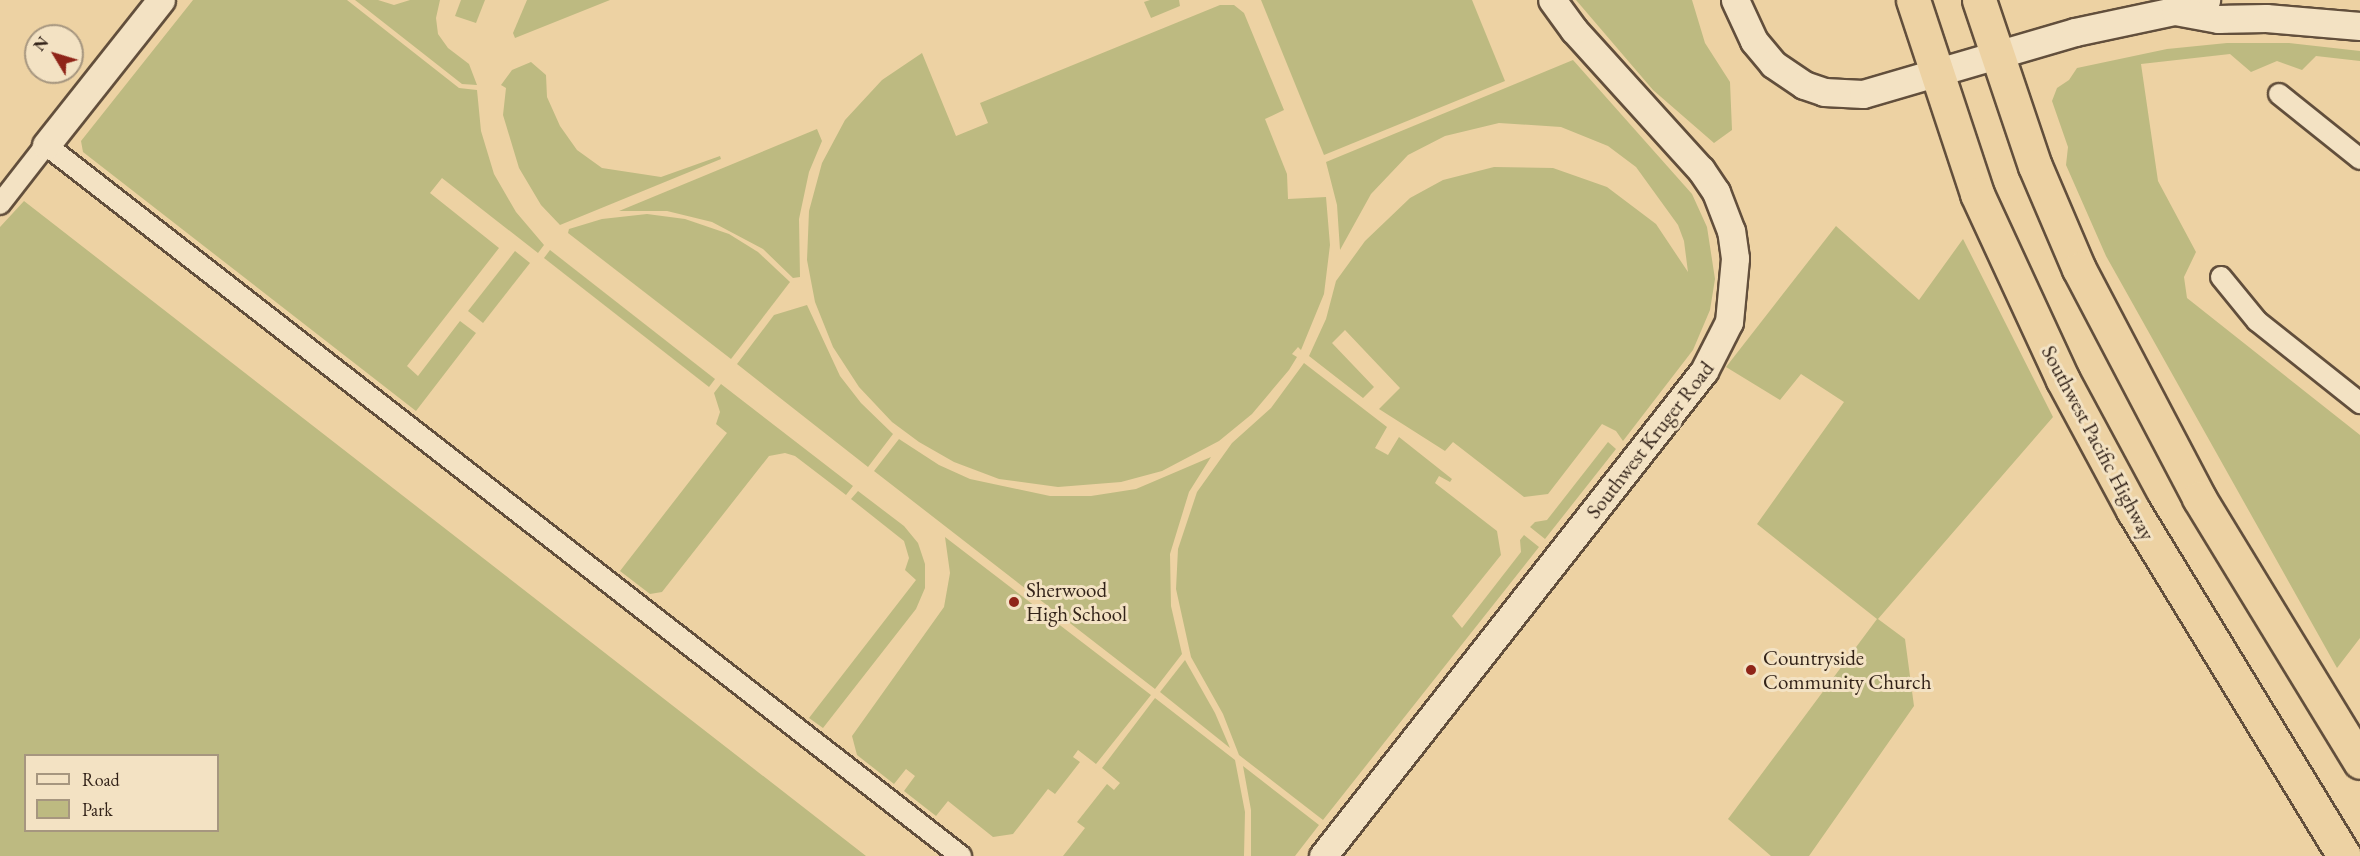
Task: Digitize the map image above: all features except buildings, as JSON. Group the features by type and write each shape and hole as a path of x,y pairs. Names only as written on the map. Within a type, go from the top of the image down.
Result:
{"highway":[{"name":"Southwest Pacific Highway","path":"1913,0 1936,74 1986,216 2090,433 2344,856"},
{"path":"1979,0 2039,175 2120,351 2199,498 2360,762"}],"street":[{"path":"0,204 161,0"},
{"name":"Southwest Kruger Road","path":"1323,856 1704,371 1729,322 1735,287 1735,258 1731,231 1716,192 1696,165 1574,30 1552,0"},
{"path":"1735,0 1754,41 1773,64 1804,85 1824,93 1863,94 2085,30 2174,11 2206,0"},
{"path":"2174,11 2218,19 2266,18 2360,26"},
{"path":"2279,94 2360,159"},
{"path":"46,145 961,856"},
{"path":"2221,277 2257,321 2360,404"}],"green space":[{"path":"193,0 347,0 459,88 477,90 481,131 494,174 516,212 544,245 538,253 442,178 430,193 499,248 407,366 418,376 460,321 476,333 416,411 83,152 81,141"},
{"path":"355,0 378,0 394,5 410,0 440,0 436,18 438,34 448,48 469,64 477,85 462,84"},
{"path":"461,0 485,0 476,23 455,16"},
{"path":"527,0 610,0 515,38 513,33"},
{"path":"1179,0 1180,6 1151,18 1144,2"},
{"path":"1261,0 1472,0 1505,81 1324,155"},
{"path":"1576,0 1692,0 1705,43 1730,82 1732,130 1714,143 1653,90"},
{"path":"1220,5 1234,5 1244,13 1284,110 1265,119 1287,174 1288,199 1326,197 1330,245 1324,294 1301,350 1298,347 1292,354 1297,357 1289,370 1252,414 1219,441 1162,471 1121,482 1058,487 999,479 954,462 919,442 892,422 859,387 833,347 815,302 807,260 809,211 822,163 845,120 882,80 922,53 956,136 988,123 980,103"},
{"path":"2227,43 2289,43 2360,51 2360,61 2316,56 2302,70 2277,61 2251,72 2230,54 2141,64 2158,181 2196,252 2184,277 2187,298 2360,435 2360,638 2337,668 2106,256 2066,165 2068,147 2052,101 2057,88 2069,80 2077,68 2167,49"},
{"path":"1573,60 1692,194 1707,227 1715,279 1710,310 1693,350 1623,441 1616,431 1602,424 1548,494 1524,497 1453,442 1445,451 1379,409 1400,388 1345,330 1332,343 1374,387 1363,398 1309,356 1326,319 1336,281 1365,241 1410,198 1443,180 1494,167 1553,168 1607,187 1656,224 1688,272 1684,241 1678,225 1636,167 1608,146 1561,127 1499,123 1445,136 1408,155 1371,194 1340,250 1337,205 1326,162"},
{"path":"531,62 546,75 547,97 560,126 577,150 602,168 661,177 720,156 721,159 560,225 541,205 519,168 503,115 506,88 501,85 512,70"},
{"path":"817,129 822,141 809,172 799,219 800,277 793,278 763,249 712,222 667,211 619,211"},
{"path":"24,201 866,856 0,856 0,227"},
{"path":"647,214 685,219 729,234 758,252 790,282 731,359 568,233 569,229 602,219"},
{"path":"1836,226 1919,300 1963,239 2053,417 1878,619 1905,639 1914,706 1809,856 1771,856 1728,819 1877,619 1757,524 1844,402 1801,374 1780,400 1726,367"},
{"path":"550,250 715,379 709,387 544,258"},
{"path":"515,251 530,263 483,323 468,311"},
{"path":"807,305 840,376 861,403 893,434 868,467 737,364 774,315"},
{"path":"1304,363 1387,427 1375,448 1388,455 1399,437 1452,479 1450,482 1439,476 1435,483 1497,531 1501,555 1452,616 1462,628 1521,552 1520,540 1524,535 1539,547 1323,820 1239,755 1223,714 1191,657 1176,589 1178,549 1197,492 1232,443 1271,408"},
{"path":"721,384 853,486 846,495 795,456 785,453 769,456 662,592 650,594 620,571 727,433 716,424 720,412 714,393"},
{"path":"899,439 939,465 970,479 1050,496 1091,496 1136,489 1211,457 1189,492 1170,554 1171,606 1182,654 1155,689 874,471"},
{"path":"1608,442 1616,449 1545,539 1530,527 1535,522 1547,520"},
{"path":"858,491 904,526 918,543 925,564 925,588 916,609 823,728 809,718 916,580 905,570 909,558 904,541 851,499"},
{"path":"945,537 1151,695 1096,764 1078,750 1073,757 1080,762 1055,794 1048,789 1013,834 993,837 948,801 936,816 904,791 915,776 906,769 894,784 857,755 852,736 944,607 950,573"},
{"path":"1185,660 1215,713 1230,748 1160,692"},
{"path":"1155,698 1235,760 1245,812 1244,856 1063,856 1085,828 1077,822 1107,784 1114,790 1120,783 1102,768"},
{"path":"1243,766 1319,825 1295,856 1251,856 1251,810"}],"place":[{"name":"Sherwood High School","path":"1014,602"},
{"name":"Countryside Community Church","path":"1751,670"}]}
